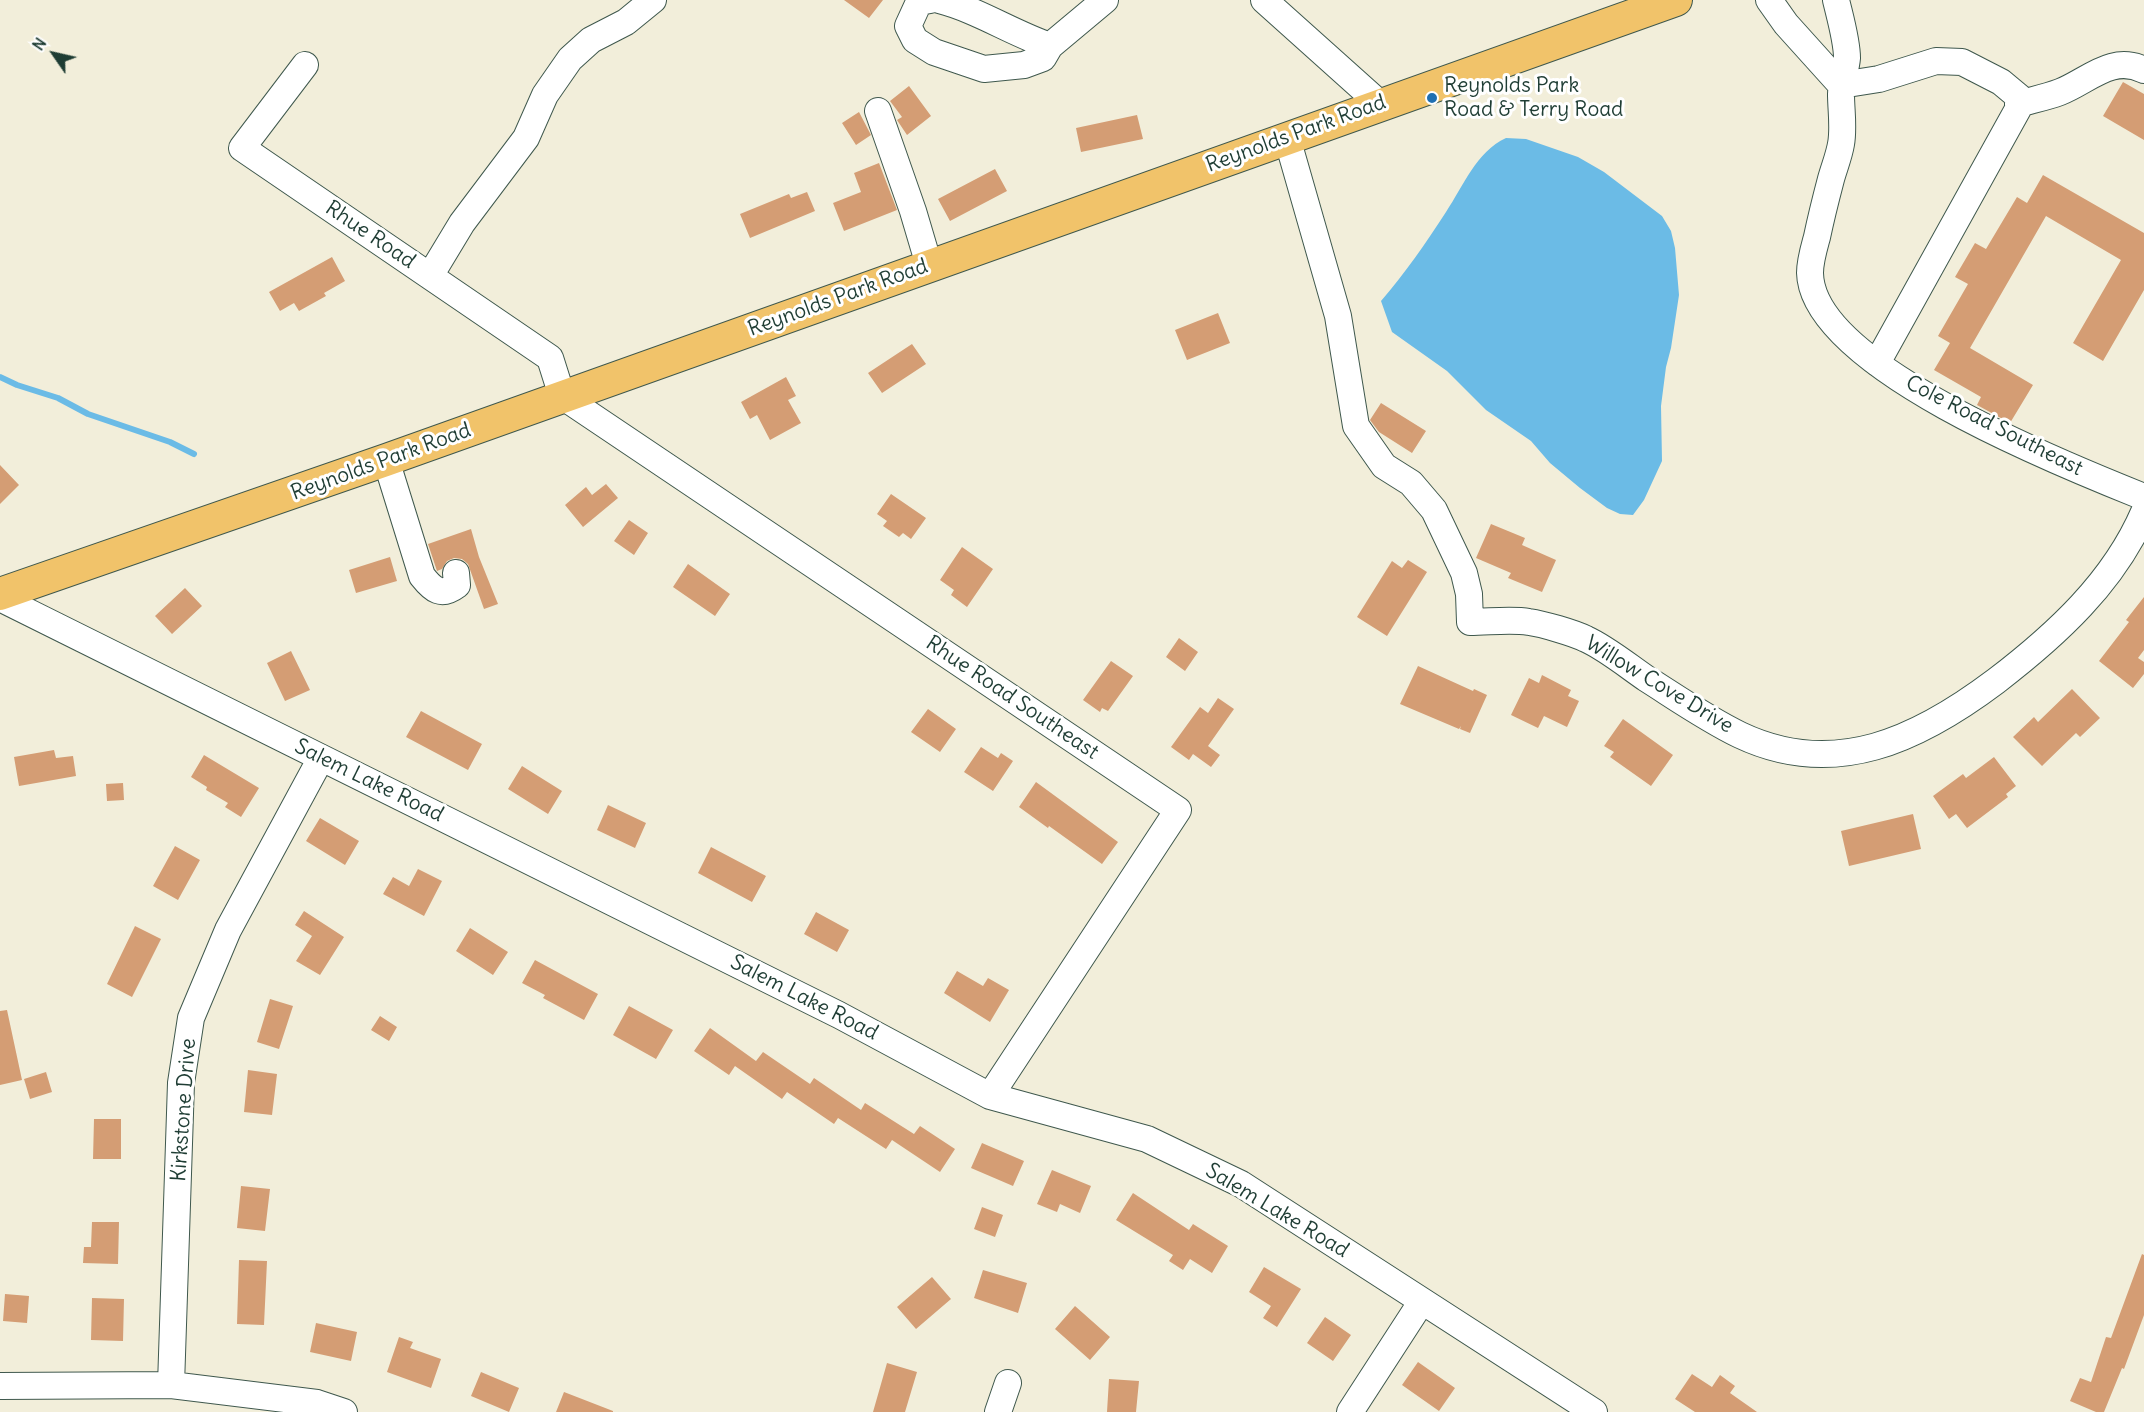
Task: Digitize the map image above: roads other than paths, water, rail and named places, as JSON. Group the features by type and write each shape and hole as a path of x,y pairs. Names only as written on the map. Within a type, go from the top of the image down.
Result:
{"main road":[{"name":"Reynolds Park Road","path":"0,596 1676,0"}],"street":[{"path":"430,276 462,223 526,138 545,95 570,59 591,40 626,22 654,0"},
{"path":"930,0 920,2 908,26 915,40 934,52 984,69 1024,65 1043,58 1050,46 1104,0"},
{"path":"939,0 981,15 1050,46"},
{"path":"1264,0 1380,104"},
{"path":"1769,0 1786,24 1841,85 1879,79 1936,61 1962,62 2001,82 2019,97 2018,109 1877,363"},
{"name":"Cole Road Southeast","path":"1836,0 1847,58 1841,85 1841,144 1819,225 1810,272 1812,288 1829,316 1853,343 1877,363 1917,389 2054,461 2144,497"},
{"path":"2018,104 2061,92 2098,71 2117,64 2139,67 2144,70"},
{"name":"Rhue Road","path":"305,65 242,148 550,358 562,396"},
{"path":"878,111 929,265"},
{"name":"Willow Cove Drive","path":"1287,138 1338,316 1356,426 1384,466 1411,483 1434,510 1464,573 1469,594 1470,622 1529,622 1586,639 1696,711 1741,735 1791,752 1817,755 1842,754 1867,749 1900,738 1939,720 1969,702 2024,660 2057,632 2086,601 2133,538 2144,512"},
{"name":"Rhue Road Southeast","path":"562,396 1178,810 990,1096"},
{"path":"386,460 422,576 437,591 449,591 457,585 456,573"},
{"name":"Salem Lake Road","path":"0,596 839,1015 990,1096 1147,1139 1241,1184 1594,1412"},
{"name":"Kirkstone Drive","path":"171,1385 181,1083 191,1018 228,930 321,758"},
{"path":"1350,1412 1422,1300"},
{"path":"998,1412 1008,1383"},
{"path":"0,1386 171,1385 317,1403 344,1412"}],"water":[{"path":"1506,138 1526,139 1578,157 1604,172 1662,216 1671,231 1675,248 1679,295 1661,406 1662,461 1644,500 1633,515 1620,514 1607,508 1580,488 1550,463 1531,441 1486,410 1447,371 1392,332 1381,301 1423,246 1479,160"}],"waterway":[{"path":"0,377 58,398 88,414 170,442 194,454"}],"place":[{"name":"Reynolds Park Road & Terry Road","path":"1432,98"}]}
